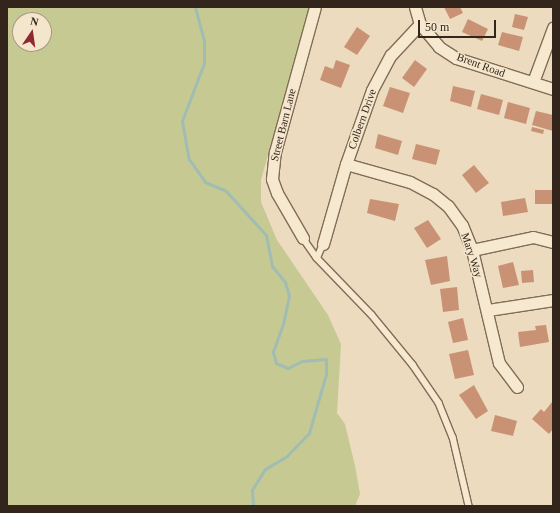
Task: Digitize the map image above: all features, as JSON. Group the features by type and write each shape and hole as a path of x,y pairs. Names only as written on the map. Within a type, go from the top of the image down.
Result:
{"street":[{"name":"Street Barn Lane","path":"303,238 277,193 272,179 275,152 315,7"},
{"path":"415,7 420,24"},
{"name":"Brent Road","path":"420,24 439,47 456,58 553,89"},
{"name":"Colbern Drive","path":"323,244 346,164 380,73 392,55 420,24"},
{"path":"533,82 553,28"},
{"name":"Mary Way","path":"346,164 410,182 433,194 448,206 462,225 472,250 488,310 499,363 517,387"},
{"path":"472,250 533,237 553,242"},
{"path":"488,310 553,300"}],"lane":[{"path":"303,238 316,258 372,315 413,365 439,403 453,437 470,506"},
{"path":"316,258 323,244"}],"green space":[{"path":"7,7 309,7 261,180 261,202 277,240 328,315 341,344 337,413 345,424 355,466 360,494 355,506 7,506"}],"building":[{"path":"444,7 460,7 463,13 450,19"},
{"path":"515,14 528,17 524,30 512,27"},
{"path":"468,19 488,29 482,41 462,32"},
{"path":"357,27 370,36 357,55 344,47"},
{"path":"502,32 523,37 519,51 498,45"},
{"path":"336,60 350,65 341,88 320,80 325,66 333,69"},
{"path":"415,60 427,69 414,87 402,78"},
{"path":"453,86 475,91 471,107 450,101"},
{"path":"390,87 410,93 403,113 383,106"},
{"path":"481,94 503,100 499,115 477,109"},
{"path":"508,102 530,108 526,124 504,118"},
{"path":"536,111 553,115 553,131 532,125"},
{"path":"532,127 544,130 543,134 531,131"},
{"path":"378,134 402,141 398,155 375,148"},
{"path":"416,144 440,150 436,165 412,159"},
{"path":"474,165 489,183 476,193 462,175"},
{"path":"535,190 553,190 553,204 535,204"},
{"path":"525,198 528,212 503,216 501,202"},
{"path":"370,199 399,204 395,221 367,213"},
{"path":"428,220 441,239 427,248 414,228"},
{"path":"447,256 450,281 431,285 425,260"},
{"path":"513,262 519,285 503,288 498,266"},
{"path":"533,270 534,282 522,283 521,271"},
{"path":"457,287 459,310 443,312 440,289"},
{"path":"463,318 468,340 453,343 448,322"},
{"path":"546,325 549,342 520,347 518,332 536,330 535,326"},
{"path":"468,350 474,375 455,379 449,354"},
{"path":"474,385 488,411 476,419 459,395"},
{"path":"552,402 553,429 549,434 532,419 541,409 544,412"},
{"path":"495,415 517,421 513,436 491,431"}],"waterway":[{"path":"195,7 204,40 204,63 182,121 189,159 205,182 226,191 266,235 272,266 285,282 289,296 283,324 273,352 276,363 288,368 302,361 326,359 326,374 309,433 287,456 265,469 252,490 253,506"}]}
